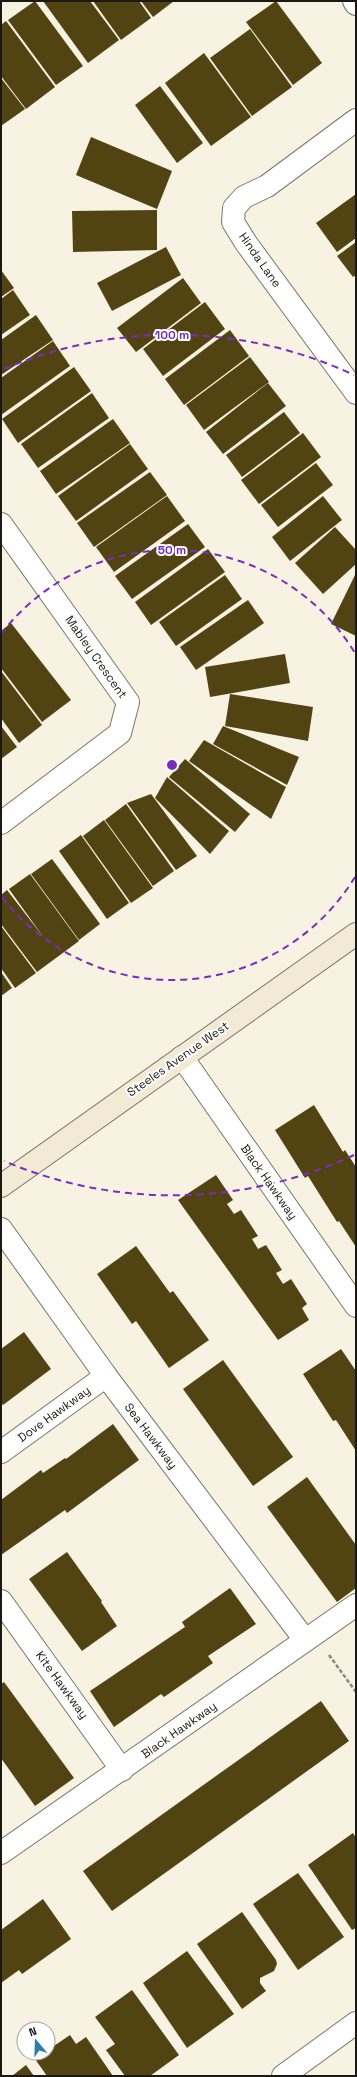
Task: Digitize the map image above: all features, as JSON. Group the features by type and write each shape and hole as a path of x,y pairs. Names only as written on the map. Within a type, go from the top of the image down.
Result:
{"main road":[{"name":"Steeles Avenue West","path":"1,1186 356,934"}],"street":[{"name":"Hinda Lane","path":"356,120 267,186 244,197 234,208 233,222 246,243 356,393"},
{"name":"Mabley Crescent","path":"1,524 128,702 120,733 1,823"},
{"name":"Black Hawkway","path":"182,1057 356,1306"},
{"name":"Sea Hawkway","path":"1,1229 106,1376 305,1640"},
{"name":"Dove Hawkway","path":"1,1452 106,1376"},
{"name":"Kite Hawkway","path":"1,1601 122,1770"},
{"name":"Black Hawkway","path":"1,1853 122,1770 356,1605"},
{"path":"283,2076 356,2023"}],"path":[{"path":"305,1640 328,1654 356,1692"}],"building":[{"path":"35,1 83,66 56,85 8,20"},
{"path":"43,1 90,1 119,40 88,63"},
{"path":"93,1 139,1 151,18 121,40"},
{"path":"141,1 174,1 153,17"},
{"path":"276,1 322,63 293,85 246,22"},
{"path":"6,21 55,87 26,109 1,76 1,25"},
{"path":"250,29 292,87 252,116 210,58"},
{"path":"204,53 251,117 211,146 165,83"},
{"path":"1,78 25,109 1,126"},
{"path":"160,86 203,143 177,163 135,105"},
{"path":"91,137 172,171 157,209 76,175"},
{"path":"356,194 356,238 337,252 316,223"},
{"path":"157,210 157,250 73,252 72,211"},
{"path":"356,242 356,275 353,277 337,256"},
{"path":"166,247 181,275 112,311 97,283"},
{"path":"1,270 14,288 1,297"},
{"path":"183,278 201,303 136,352 117,328"},
{"path":"13,290 30,315 1,335 1,299"},
{"path":"205,302 225,329 163,376 143,349"},
{"path":"36,315 53,340 1,375 1,340"},
{"path":"230,330 249,356 184,405 165,379"},
{"path":"53,341 70,366 1,415 1,378"},
{"path":"250,357 269,382 204,430 186,405"},
{"path":"74,367 91,391 18,443 2,419"},
{"path":"268,383 286,406 223,454 206,432"},
{"path":"92,393 109,418 38,468 21,444"},
{"path":"284,412 300,433 242,477 226,455"},
{"path":"113,419 130,443 56,494 40,471"},
{"path":"303,433 321,457 259,504 241,480"},
{"path":"130,444 148,469 76,521 58,496"},
{"path":"316,463 333,485 278,527 261,505"},
{"path":"150,472 167,495 94,547 77,523"},
{"path":"167,496 185,521 114,572 96,547"},
{"path":"323,496 342,520 290,561 272,537"},
{"path":"188,524 205,547 132,599 115,576"},
{"path":"335,527 356,550 356,564 323,594 295,563"},
{"path":"208,549 225,572 151,625 135,602"},
{"path":"356,573 356,636 331,624"},
{"path":"225,575 242,599 176,646 159,622"},
{"path":"248,600 264,623 196,670 180,647"},
{"path":"11,623 71,700 42,722 1,668 1,631"},
{"path":"285,654 290,683 210,697 205,667"},
{"path":"1,671 42,725 19,743 1,718"},
{"path":"230,694 313,707 308,741 225,726"},
{"path":"1,726 17,747 1,759"},
{"path":"223,726 299,757 287,785 213,744"},
{"path":"204,740 286,787 271,819 189,761"},
{"path":"185,759 250,814 235,832 169,777"},
{"path":"167,777 229,831 210,854 155,798"},
{"path":"151,794 197,856 176,870 127,803"},
{"path":"126,804 174,871 153,886 105,820"},
{"path":"104,820 153,888 131,903 83,836"},
{"path":"81,835 129,903 107,919 59,851"},
{"path":"52,859 100,924 79,940 31,874"},
{"path":"30,874 79,941 37,972 1,924 1,895 7,890 44,938 9,889"},
{"path":"1,926 36,973 15,988 1,968"},
{"path":"1,972 12,988 1,996"},
{"path":"314,1105 343,1152 345,1150 356,1167 356,1247 339,1221 337,1222 308,1176 305,1178 275,1130"},
{"path":"216,1175 233,1200 227,1204 234,1214 241,1210 258,1236 252,1239 258,1249 266,1245 282,1270 276,1273 283,1284 291,1279 307,1304 302,1308 309,1320 278,1340 178,1200"},
{"path":"136,1246 170,1293 173,1291 209,1340 169,1368 136,1321 132,1324 97,1274"},
{"path":"24,1332 51,1369 3,1405 1,1403 1,1349"},
{"path":"341,1349 356,1371 356,1451 336,1420 333,1421 303,1374"},
{"path":"223,1360 293,1457 253,1486 183,1389"},
{"path":"113,1424 139,1460 67,1513 65,1510 1,1555 1,1500 41,1470 43,1473 65,1458 66,1459"},
{"path":"307,1477 356,1545 356,1588 337,1602 267,1507"},
{"path":"67,1552 102,1601 101,1602 117,1626 82,1651 29,1579"},
{"path":"230,1588 256,1624 208,1656 213,1663 164,1697 161,1694 114,1727 90,1691 185,1627 182,1622"},
{"path":"4,1682 74,1778 35,1806 1,1758 1,1684"},
{"path":"321,1701 349,1741 112,1911 83,1871"},
{"path":"353,1833 356,1838 356,1928 352,1930 308,1865"},
{"path":"298,1873 344,1937 298,1970 253,1904"},
{"path":"43,1899 71,1939 22,1974 19,1970 1,1983 1,1930"},
{"path":"242,1912 276,1960 277,1964 274,1971 260,1978 260,1983 266,1991 242,2009 197,1944"},
{"path":"187,1951 234,2014 187,2048 143,1983"},
{"path":"132,1990 179,2055 150,2076 125,2076 106,2050 115,2044 95,2017"},
{"path":"70,2035 76,2044 86,2037 113,2076 47,2076 36,2061 56,2061 56,2045"},
{"path":"26,2065 34,2076 12,2076"}]}
